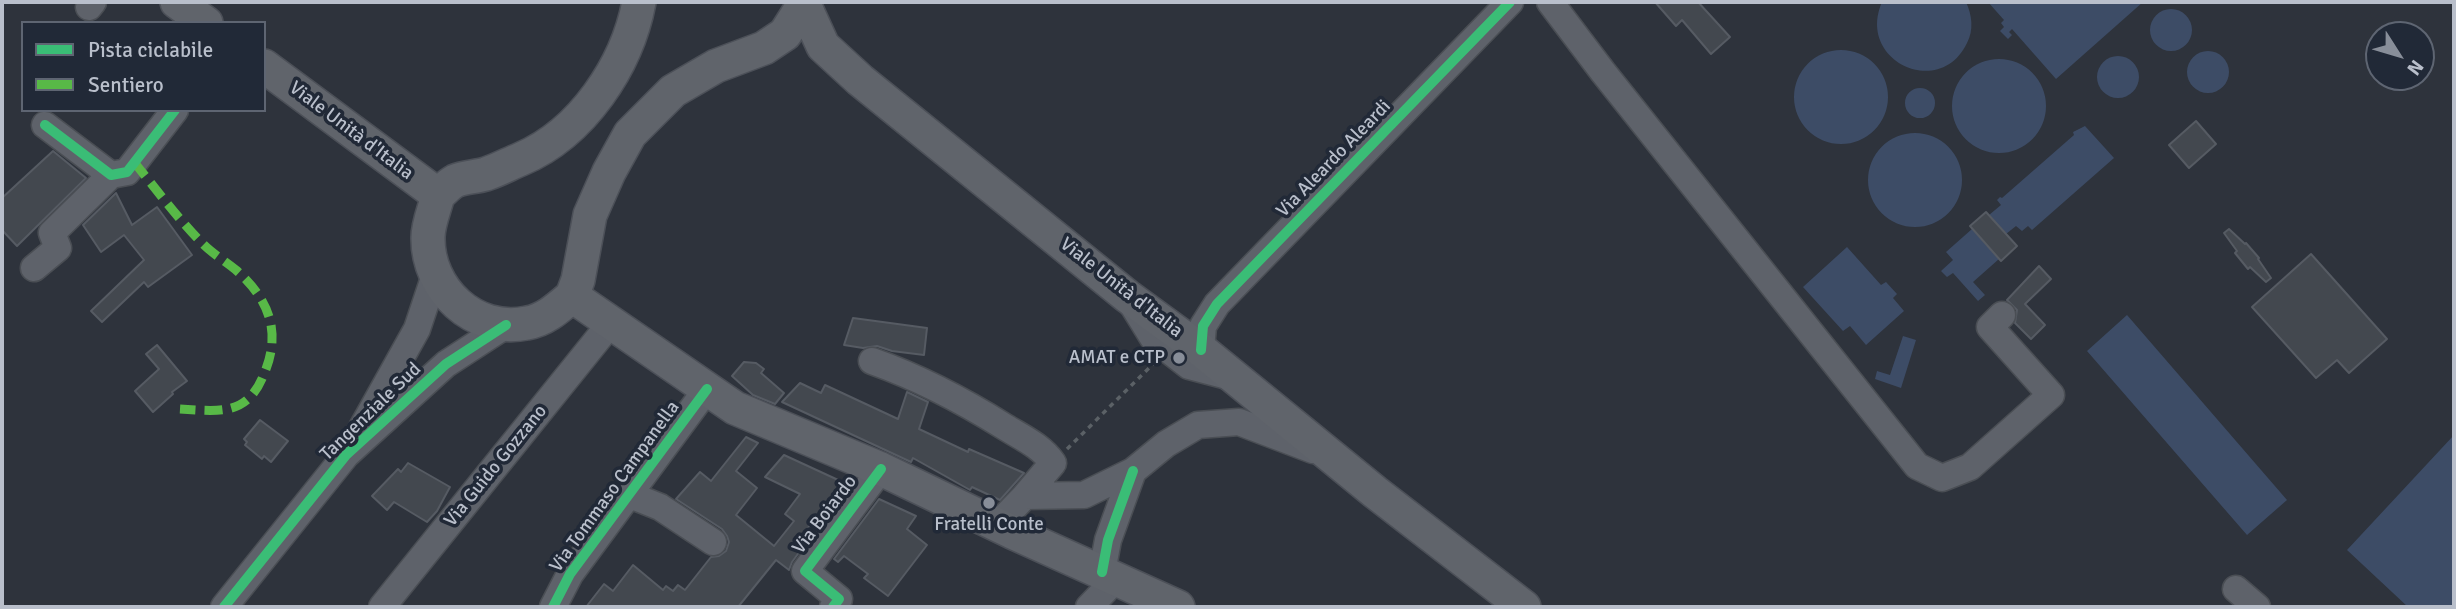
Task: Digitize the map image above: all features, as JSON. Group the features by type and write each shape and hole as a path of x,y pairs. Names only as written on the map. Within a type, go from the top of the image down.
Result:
{"main road":[{"path":"177,2 203,21"},
{"path":"639,2 635,23 610,77 578,120 555,140 525,158 485,174 454,182 438,195 428,236 435,275 450,298 472,316 506,325 528,323 551,314 572,296 603,332 707,389 735,408 881,469 1178,607"},
{"name":"Viale Unità d'Italia","path":"804,3 823,46 860,80 1517,605"},
{"name":"Viale Unità d'Italia","path":"572,296 578,280 590,215 630,134 673,91 716,66 764,48 785,34 804,3"},
{"name":"Viale Unità d'Italia","path":"266,67 438,195"}],"street":[{"name":"Via Aleardo Aleardi","path":"1201,350 1203,326 1216,304 1510,2"},
{"path":"1550,2 1917,466 1942,478 1970,467 2051,395 1990,327 2002,314"},
{"path":"34,268 58,248 52,233 111,175 127,172 173,112"},
{"path":"45,125 111,175"},
{"name":"Tangenziale Sud","path":"346,455 417,329 435,275"},
{"path":"1127,296 1153,338 1167,350 1189,366 1237,379"},
{"name":"Tangenziale Sud","path":"224,607 346,455 446,363 506,325"},
{"path":"464,482 570,350 603,332"},
{"name":"Via Guido Gozzano","path":"382,607 603,332"},
{"path":"872,361 914,375 977,409 1044,451 1053,463 997,525"},
{"name":"Via Tommaso Campanella","path":"553,607 570,574 707,389"},
{"path":"1025,496 1084,495 1133,471 1166,444 1198,425 1239,422 1334,458"},
{"name":"Via Boiardo","path":"833,607 839,599 805,571 881,469"},
{"path":"1089,607 1109,576 1108,540 1133,471"},
{"path":"630,495 660,507 713,542"},
{"path":"2236,589 2257,607"}],"path":[{"path":"1053,463 1167,350"}],"water":[{"path":"1882,2 1966,2 1971,22 1967,43 1955,60 1939,69 1921,71 1905,66 1890,56 1881,41 1877,23"},
{"path":"1988,2 2143,2 2056,79 2012,29 2009,32 2012,35 2008,39 2000,31 2004,27 2001,23 2004,20"},
{"path":"2171,9 2186,15 2192,30 2186,45 2171,51 2156,45 2150,30 2156,15"},
{"path":"1841,50 1859,54 1874,64 1884,79 1888,97 1884,115 1874,130 1859,140 1841,144 1823,140 1808,130 1798,115 1794,97 1798,79 1808,64 1823,54"},
{"path":"2208,51 2223,57 2229,72 2223,87 2208,93 2193,87 2187,72 2193,57"},
{"path":"2118,56 2133,62 2139,77 2133,92 2118,98 2103,92 2097,77 2103,62"},
{"path":"1999,59 2017,62 2032,73 2043,88 2046,106 2043,124 2032,139 2017,150 1999,153 1981,150 1966,139 1955,124 1952,106 1955,88 1966,73 1981,62"},
{"path":"1920,88 1931,92 1935,103 1931,114 1920,118 1909,114 1905,103 1909,92"},
{"path":"2085,126 2114,158 2032,230 2028,226 2022,231 2016,226 2006,234 1989,215 2001,205 1997,200 2074,135 2073,132"},
{"path":"1915,133 1933,136 1948,147 1959,162 1962,180 1959,198 1948,213 1933,224 1915,227 1897,224 1882,213 1871,198 1868,180 1871,162 1882,147 1897,136"},
{"path":"1972,229 1999,259 1973,282 1985,295 1978,301 1953,273 1947,277 1941,271 1953,260 1946,252"},
{"path":"1847,247 1881,285 1886,282 1897,294 1893,298 1904,311 1866,345 1850,326 1843,331 1803,287"},
{"path":"2127,315 2287,500 2247,535 2087,351"},
{"path":"1903,336 1916,340 1901,388 1875,379 1877,371 1890,375"},
{"path":"2454,435 2454,607 2408,607 2347,550"}],"building":[{"path":"1655,2 1698,2 1730,37 1711,54 1682,20 1676,26"},
{"path":"2196,121 2216,144 2189,168 2169,145"},
{"path":"53,151 86,178 17,246 2,230 2,198"},
{"path":"116,193 132,225 157,207 192,255 148,287 144,282 102,322 91,311 144,260 124,235 101,252 83,225"},
{"path":"1986,212 2017,246 2001,261 1970,226"},
{"path":"2229,229 2259,258 2271,278 2266,282 2250,267 2248,269 2235,253 2237,251 2224,233"},
{"path":"2311,254 2387,339 2349,373 2337,360 2316,378 2252,307"},
{"path":"2039,266 2051,279 2025,304 2045,325 2031,339 2015,323 2017,310 2007,300"},
{"path":"853,318 927,328 924,355 877,346 863,348 844,345"},
{"path":"157,345 187,381 153,412 135,391 159,369 146,354"},
{"path":"744,362 756,363 764,369 761,373 784,393 775,404 753,395 732,376"},
{"path":"800,383 821,393 825,385 898,419 907,392 928,402 919,429 968,452 969,449 1024,473 1000,500 972,487 970,490 913,458 911,462 782,402"},
{"path":"260,420 288,441 271,462 264,456 262,459 245,445 247,442 244,439"},
{"path":"746,437 758,443 736,471 757,488 736,515 774,546 794,521 785,514 800,494 765,477 784,455 849,485 824,519 817,516 797,542 803,547 789,570 776,560 738,607 586,607 604,584 613,591 633,565 663,590 666,586 673,591 678,585 685,590 711,557 726,551 729,542 722,529 676,499 700,472 711,481"},
{"path":"408,463 450,487 437,511 427,522 394,502 387,510 372,496 398,469 401,472"},
{"path":"879,499 916,516 907,529 927,545 888,596 864,578 868,574 844,556 838,562 834,559"}],"marked path":[{"path":"134,162 207,248 236,270 257,293 269,317 272,330 272,344 264,374 249,398 240,404 219,410 180,409"}],"cycle path":[{"path":"1201,350 1203,326 1217,304 1510,2"},
{"path":"45,125 111,175 127,172 173,112"},
{"path":"224,607 346,455 446,364 506,325"},
{"path":"553,607 570,574 707,389"},
{"path":"833,607 839,599 805,571 881,469"},
{"path":"1102,572 1108,540 1133,471"}],"place":[{"name":"AMAT e CTP","path":"1179,358"},
{"name":"Fratelli Conte","path":"989,503"}]}
